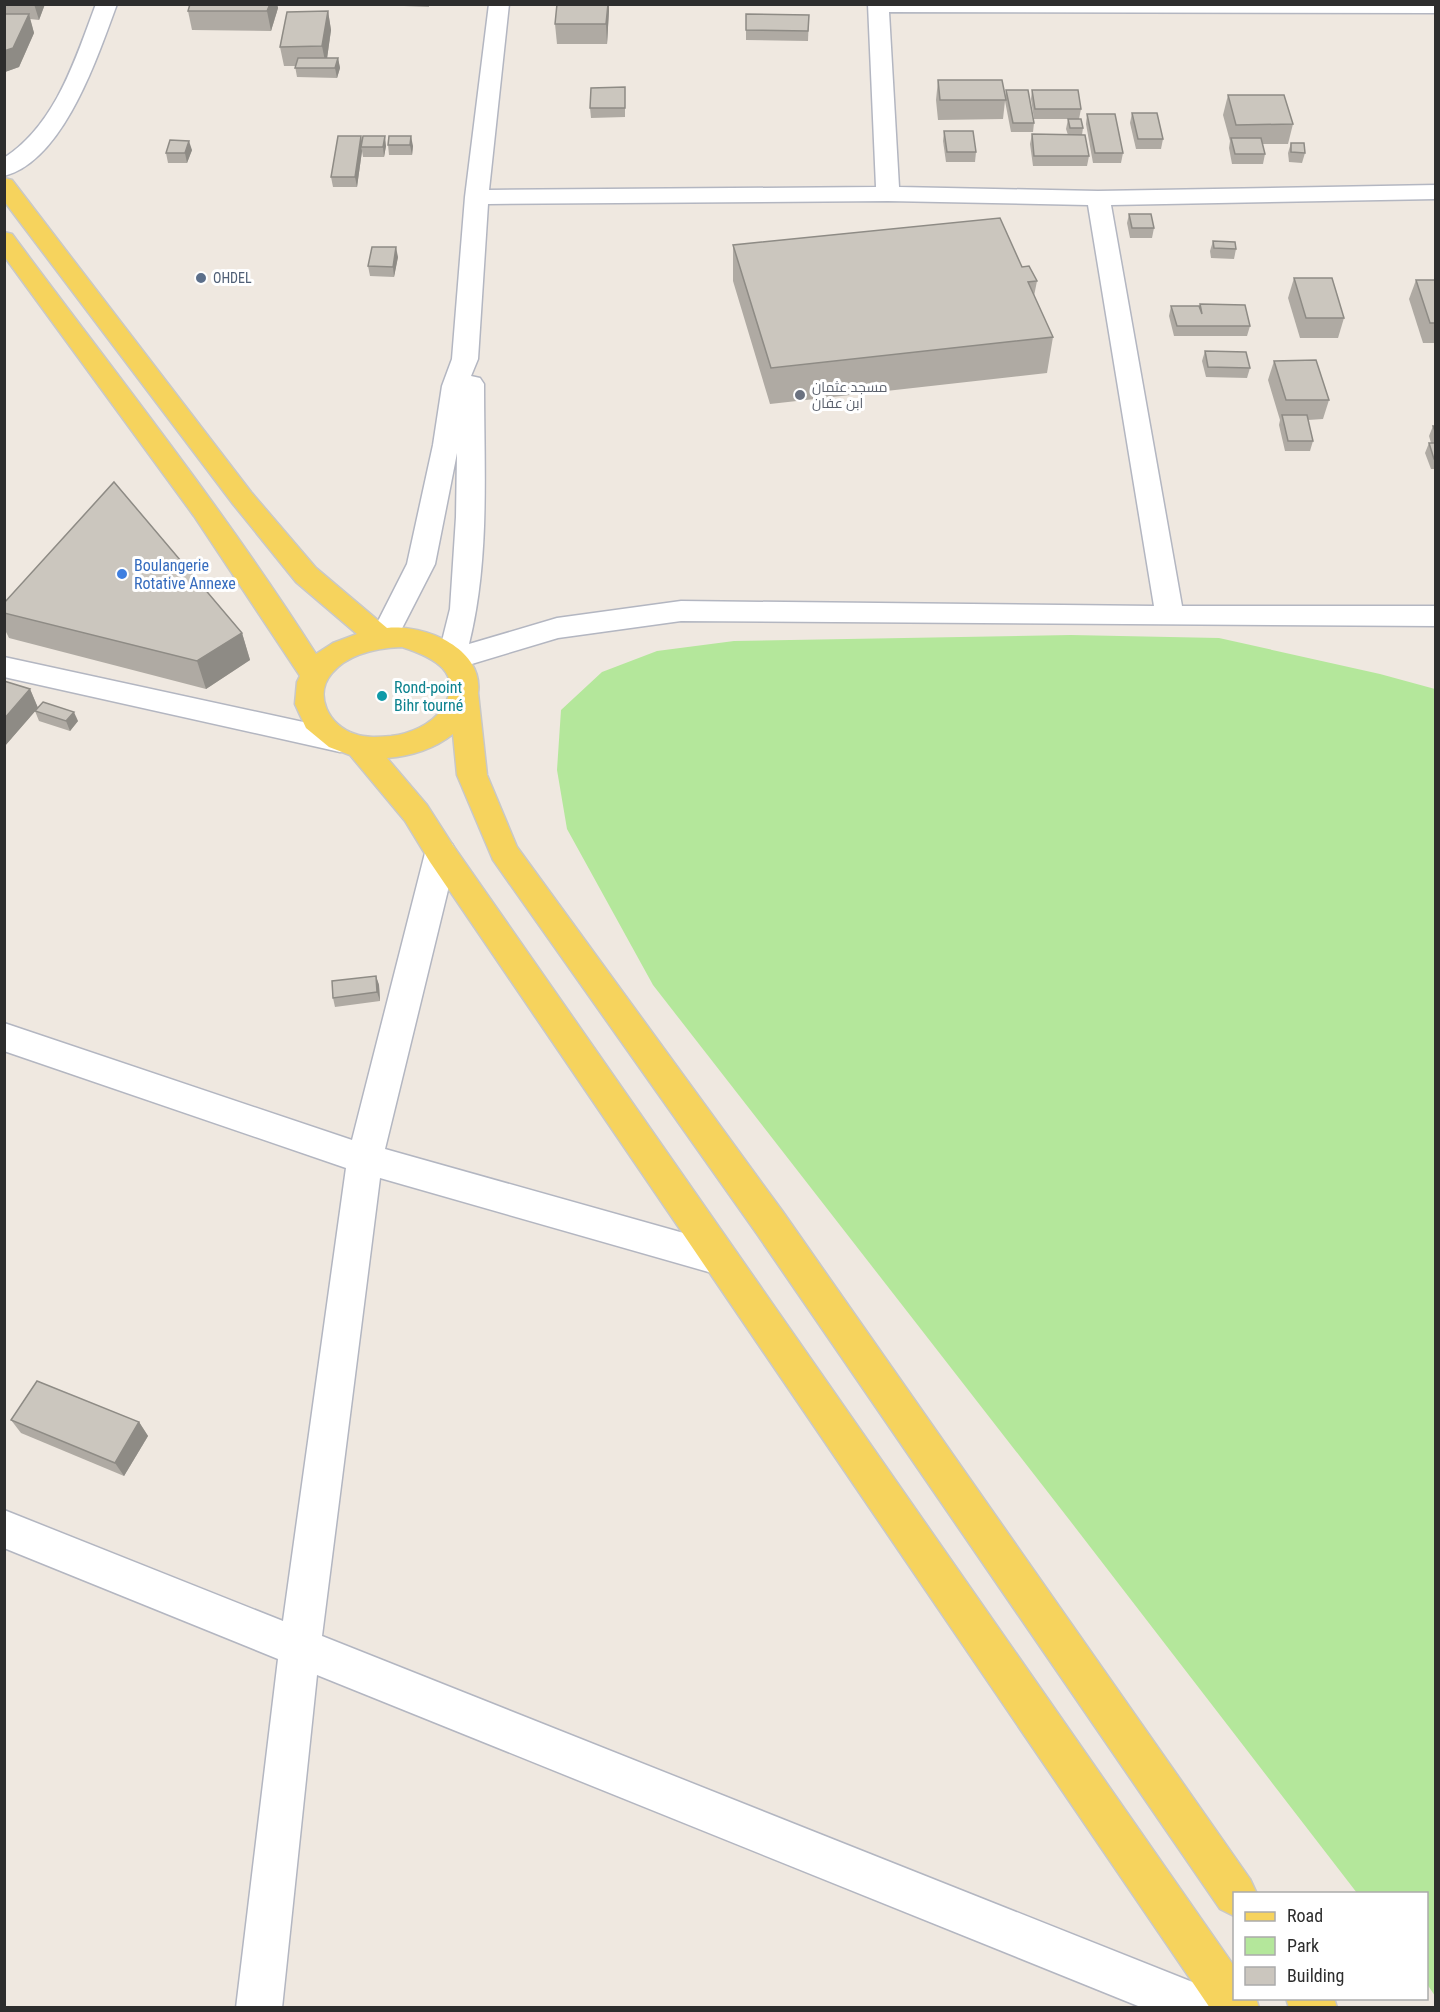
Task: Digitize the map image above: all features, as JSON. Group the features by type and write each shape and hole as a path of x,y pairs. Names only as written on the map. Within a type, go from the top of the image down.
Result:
{"main road":[{"path":"4,185 256,515 306,575 382,637"},
{"path":"7,246 210,516 279,618 315,677"},
{"path":"1234,1892 770,1223 504,852 472,775 464,677 453,658 439,647 423,640 404,637 382,637 363,641 341,651 323,665 315,677 309,695 311,713 322,729 350,744 416,813 719,1259 1237,2007"},
{"path":"350,744 383,749 406,746 428,738 446,726 459,712 465,696"}],"street":[{"path":"4,169 25,156 40,141 51,124 73,88 108,4"},
{"path":"382,637 421,564 456,386 465,359 477,197 499,4"},
{"path":"888,194 878,5 1436,7"},
{"path":"477,197 888,194 1098,198 1436,192"},
{"path":"1098,198 1170,616"},
{"path":"465,359 472,391 470,517 464,609 453,658 557,628 681,611 1436,616"},
{"path":"4,667 350,744"},
{"path":"259,2007 300,1647 365,1159 441,853"},
{"path":"4,1037 365,1159 719,1259"},
{"path":"4,1529 1200,2007"}],"green space":[{"path":"1071,635 1219,638 1380,674 1435,689 1435,1996 1428,1986 1428,1892 1356,1892 653,985 567,829 557,770 561,710 602,672 657,651 734,641"}],"building":[{"path":"190,4 270,4 267,11 188,11"},
{"path":"557,4 608,4 606,24 555,24"},
{"path":"328,11 322,46 280,47 287,12"},
{"path":"4,14 29,14 13,48 4,51"},
{"path":"746,14 809,15 808,31 746,30"},
{"path":"298,58 338,58 335,68 295,68"},
{"path":"938,80 1002,80 1006,100 940,100"},
{"path":"625,87 625,108 590,108 591,88"},
{"path":"1006,90 1028,90 1034,123 1013,123"},
{"path":"1032,90 1078,90 1081,109 1035,109"},
{"path":"1228,95 1284,95 1293,124 1236,125"},
{"path":"1132,113 1157,113 1163,139 1138,139"},
{"path":"1087,114 1115,114 1123,153 1095,153"},
{"path":"1068,119 1081,119 1083,128 1070,128"},
{"path":"944,131 973,131 976,152 947,152"},
{"path":"1032,134 1085,135 1089,156 1034,156"},
{"path":"338,136 361,136 355,177 331,177"},
{"path":"363,136 385,136 383,147 361,147"},
{"path":"389,136 411,136 410,145 388,145"},
{"path":"1231,138 1261,138 1265,154 1235,154"},
{"path":"170,140 189,141 185,153 166,153"},
{"path":"1291,143 1304,143 1305,153 1291,152"},
{"path":"1129,214 1151,214 1154,228 1132,228"},
{"path":"1000,218 1022,267 1029,266 1037,281 1028,282 1053,337 771,368 733,245"},
{"path":"1213,241 1235,242 1236,249 1214,248"},
{"path":"372,247 396,247 393,267 368,266"},
{"path":"1294,278 1332,278 1344,318 1306,318"},
{"path":"1416,280 1436,280 1436,323 1430,323"},
{"path":"1200,304 1245,305 1250,326 1177,326 1171,306 1199,306 1202,314"},
{"path":"1205,351 1246,352 1250,368 1208,367"},
{"path":"1316,360 1329,400 1286,400 1274,361"},
{"path":"1282,415 1307,415 1313,441 1288,441"},
{"path":"1429,443 1436,443 1436,459 1434,459"},
{"name":"Boulangerie Rotative Annexe","path":"114,482 242,633 197,661 4,613 4,603"},
{"path":"4,681 30,689 4,719"},
{"path":"43,702 74,712 66,721 35,711"},
{"path":"376,976 377,992 333,998 332,981"},
{"path":"37,1381 139,1422 115,1463 11,1420"}],"place":[{"name":"OHDEL","path":"201,278"},
{"name":"مسجد عثمان ابن عفان","path":"800,395"},
{"name":"Boulangerie Rotative Annexe","path":"122,574"},
{"name":"Rond-point Bihr tourné","path":"382,696"}]}
